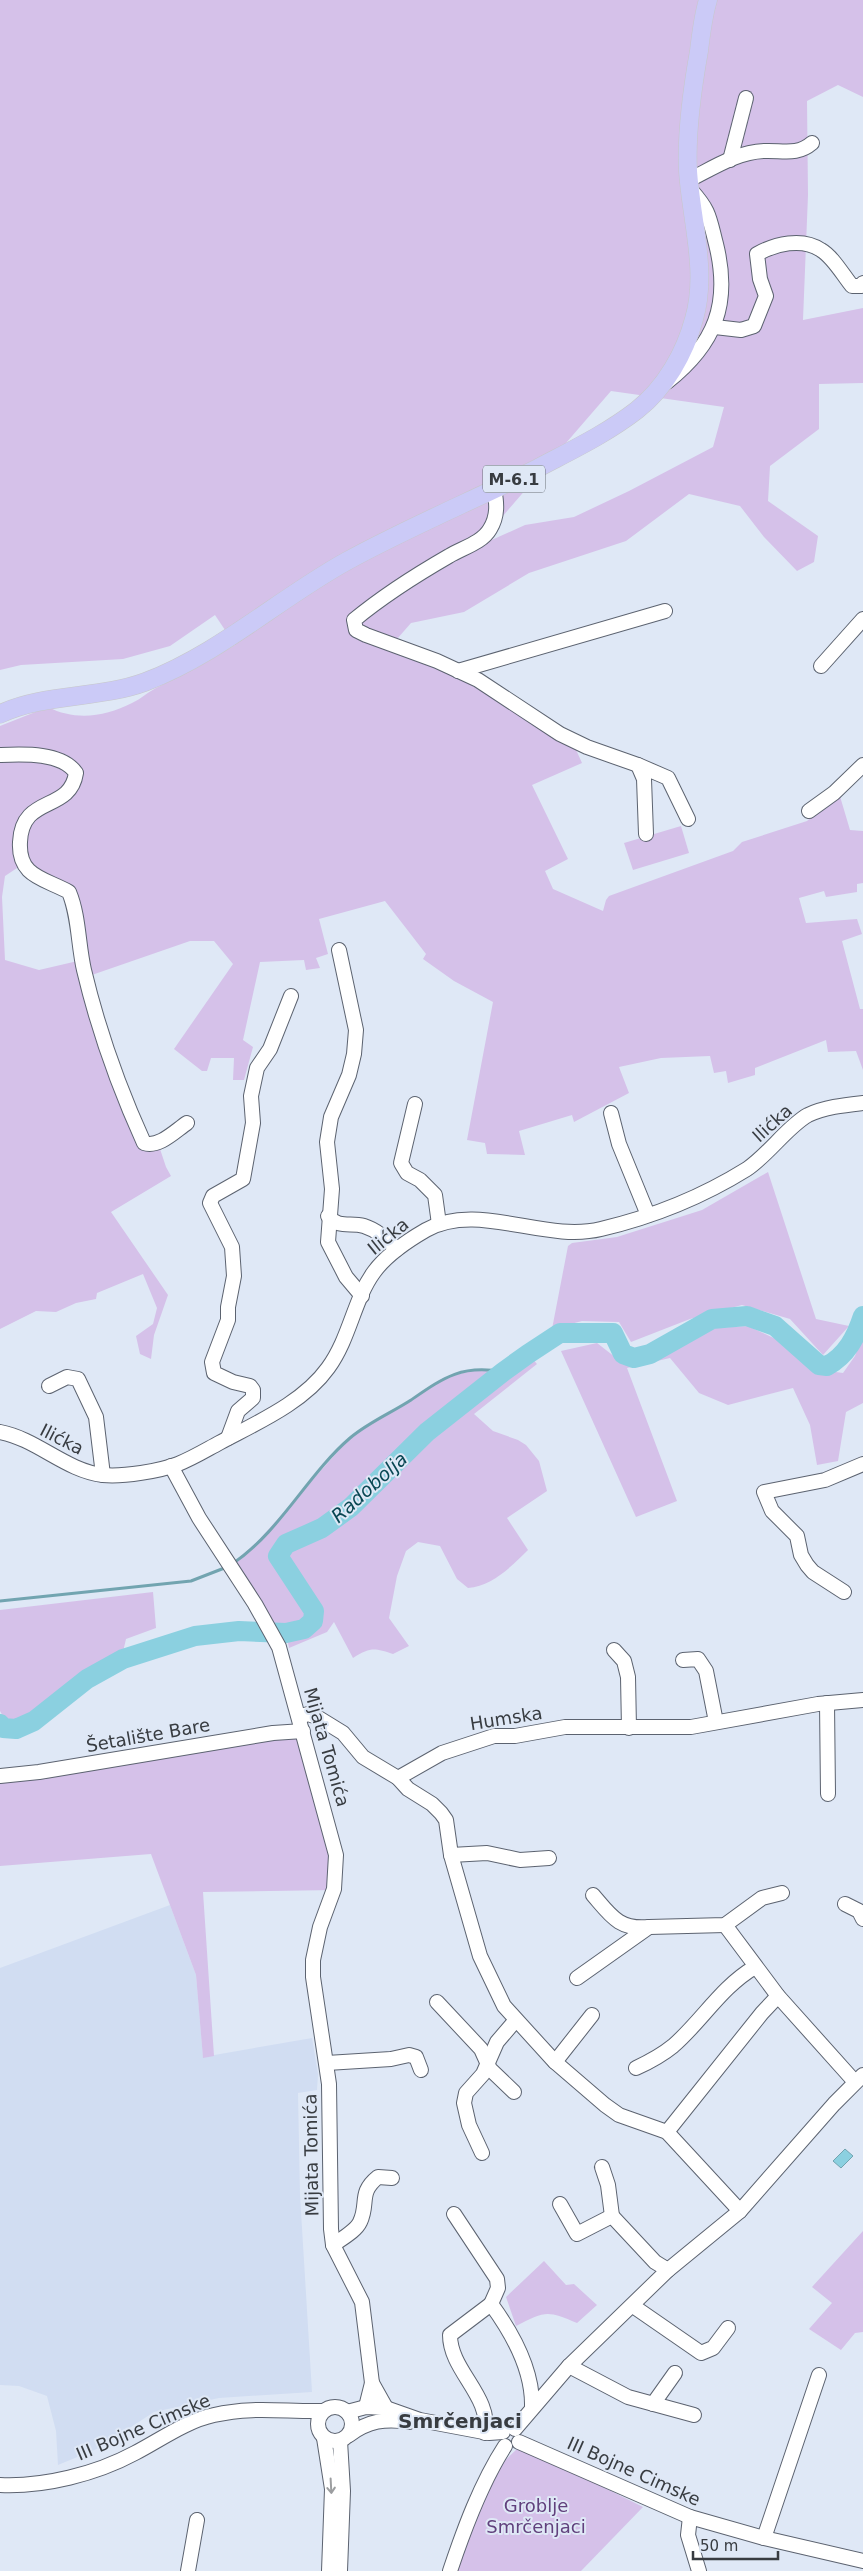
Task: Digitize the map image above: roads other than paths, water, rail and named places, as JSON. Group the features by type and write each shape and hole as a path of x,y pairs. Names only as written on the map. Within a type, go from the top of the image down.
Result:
{"main road":[{"name":"M-6.1","path":"0,714 28,704 116,690 143,683 181,666 220,643 316,578 369,549 585,444 639,408 661,387 674,366 695,318 698,258 690,185 691,92 708,0"}],"street":[{"path":"730,160 746,98"},
{"path":"661,387 692,360 714,327 722,299 720,260 707,208 690,185 730,160 748,152 791,152 804,150 812,143"},
{"path":"714,327 741,330 754,326 766,296 760,279 757,254 768,248 782,244 802,244 821,249 852,286 861,286 863,283"},
{"path":"494,489 498,506 490,530 476,542 450,555 390,593 354,620 356,630 458,671 508,698 567,737 587,747 668,778 688,819"},
{"path":"458,671 665,611"},
{"path":"821,666 863,619"},
{"path":"0,755 15,754 58,760 70,764 76,773 75,784 67,793 33,811 25,819 20,830 20,858 29,872 41,880 69,892 95,1013 144,1143 150,1145 159,1142 187,1123"},
{"path":"638,765 644,779 646,834"},
{"path":"809,811 834,793 863,765"},
{"path":"339,950 356,1030 351,1068 331,1117 327,1142 332,1189 328,1216 328,1242 346,1277 362,1296"},
{"path":"228,1438 238,1411 254,1398 253,1390 250,1386 233,1382 214,1373 212,1362 228,1320 228,1307 234,1276 232,1248 210,1203 213,1196 243,1179 253,1123 252,1096 257,1068 270,1049 291,996"},
{"name":"Ilićka","path":"0,1432 11,1434 41,1448 84,1472 103,1475 123,1475 172,1466 253,1426 302,1394 327,1370 352,1325 362,1296 374,1271 397,1249 439,1224 471,1218 569,1234 600,1230 648,1215 718,1186 769,1152 807,1116 825,1109 863,1102"},
{"path":"415,1104 401,1163 407,1173 420,1180 435,1195 439,1224"},
{"path":"611,1113 619,1144 648,1215"},
{"path":"328,1216 341,1226 363,1226 374,1230 397,1249"},
{"path":"49,1386 67,1377 78,1379 96,1417 103,1475"},
{"path":"844,1592 813,1572 801,1556 797,1536 772,1511 764,1492 825,1480 863,1464"},
{"name":"Mijata Tomića","path":"172,1466 198,1518 262,1616 279,1647 336,1855 334,1890 320,1927 313,1960 316,2004 329,2084 329,2212 334,2245 362,2302 372,2383 366,2407"},
{"path":"614,1650 624,1662 628,1677 629,1728"},
{"path":"684,1660 698,1659 706,1671 716,1722"},
{"name":"Humska","path":"398,1778 442,1753 470,1742 494,1736 515,1736 565,1727 691,1727 827,1704 863,1700"},
{"path":"827,1704 828,1794"},
{"path":"299,1716 308,1714 343,1733 363,1757 398,1778 408,1788 432,1804 446,1820 451,1854 480,1956 504,2006 515,2021 568,2075 619,2115 668,2132 740,2211"},
{"name":"Šetalište Bare","path":"0,1776 39,1772 272,1733 303,1730"},
{"path":"451,1854 487,1853 520,1860 549,1858"},
{"path":"593,1896 615,1921 637,1929 725,1925 762,1898 782,1893"},
{"path":"845,1904 859,1911 863,1919"},
{"path":"450,2571 478,2498 495,2462 532,2403 668,2270 740,2211 859,2078 778,1996 725,1925"},
{"path":"577,1978 649,1927"},
{"path":"636,2068 658,2057 674,2045 726,1990 755,1967"},
{"path":"668,2132 762,2013 778,1996"},
{"path":"437,2002 476,2044 490,2069 514,2092"},
{"path":"555,2062 592,2015"},
{"path":"482,2152 469,2125 464,2103 466,2093 483,2074 496,2042 515,2021"},
{"path":"327,2063 391,2059 408,2055 416,2057 421,2070"},
{"path":"602,2168 608,2185 612,2216 655,2262 668,2270"},
{"path":"334,2245 359,2224 363,2213 365,2190 369,2184 378,2177 392,2178"},
{"path":"560,2204 577,2234 612,2216"},
{"path":"454,2214 497,2279 498,2288 491,2304 450,2335 450,2349 485,2412 485,2433"},
{"path":"491,2304 521,2354 532,2383 529,2436 536,2448"},
{"path":"633,2306 701,2353 713,2348 728,2328"},
{"path":"569,2366 628,2397 694,2415"},
{"path":"653,2404 675,2373"},
{"path":"764,2538 819,2374"},
{"name":"Mijata Tomića","path":"372,2383 386,2408"},
{"path":"329,2571 332,2489 320,2418 334,2406 348,2412 352,2420 344,2438 340,2571"},
{"name":"III Bojne Cimske","path":"348,2412 366,2407 386,2408 420,2420 509,2438 536,2448 651,2502 690,2518 764,2538 863,2560"},
{"name":"III Bojne Cimske","path":"0,2485 39,2484 78,2475 132,2454 212,2415 268,2408 320,2418"},
{"name":"III Bojne Cimske","path":"344,2438 364,2425 381,2420 422,2424 509,2438"},
{"path":"324,2438 344,2438"},
{"path":"690,2518 688,2535 698,2571"},
{"path":"188,2571 197,2520"}],"water":[{"path":"845,2149 853,2156 841,2168 833,2161"}],"waterway":[{"name":"Radobolja","path":"0,1724 3,1728 16,1729 34,1721 87,1679 123,1659 195,1636 239,1631 286,1633 304,1629 313,1621 314,1611 278,1556 286,1544 322,1528 351,1507 427,1432 503,1372 560,1333 613,1333 623,1354 634,1358 650,1354 712,1319 747,1316 775,1326 819,1365 827,1366 834,1362 850,1345 863,1316"},
{"name":"Radobolja","path":"232,1564 265,1536 320,1469 357,1432 443,1379 476,1370 503,1372"},
{"name":"Radobolja","path":"0,1601 191,1581 227,1567"}],"district":[{"name":"Smrčenjaci","path":"460,2421"}],"park label":[{"name":"Groblje Smrčenjaci","path":"536,2515"}]}
